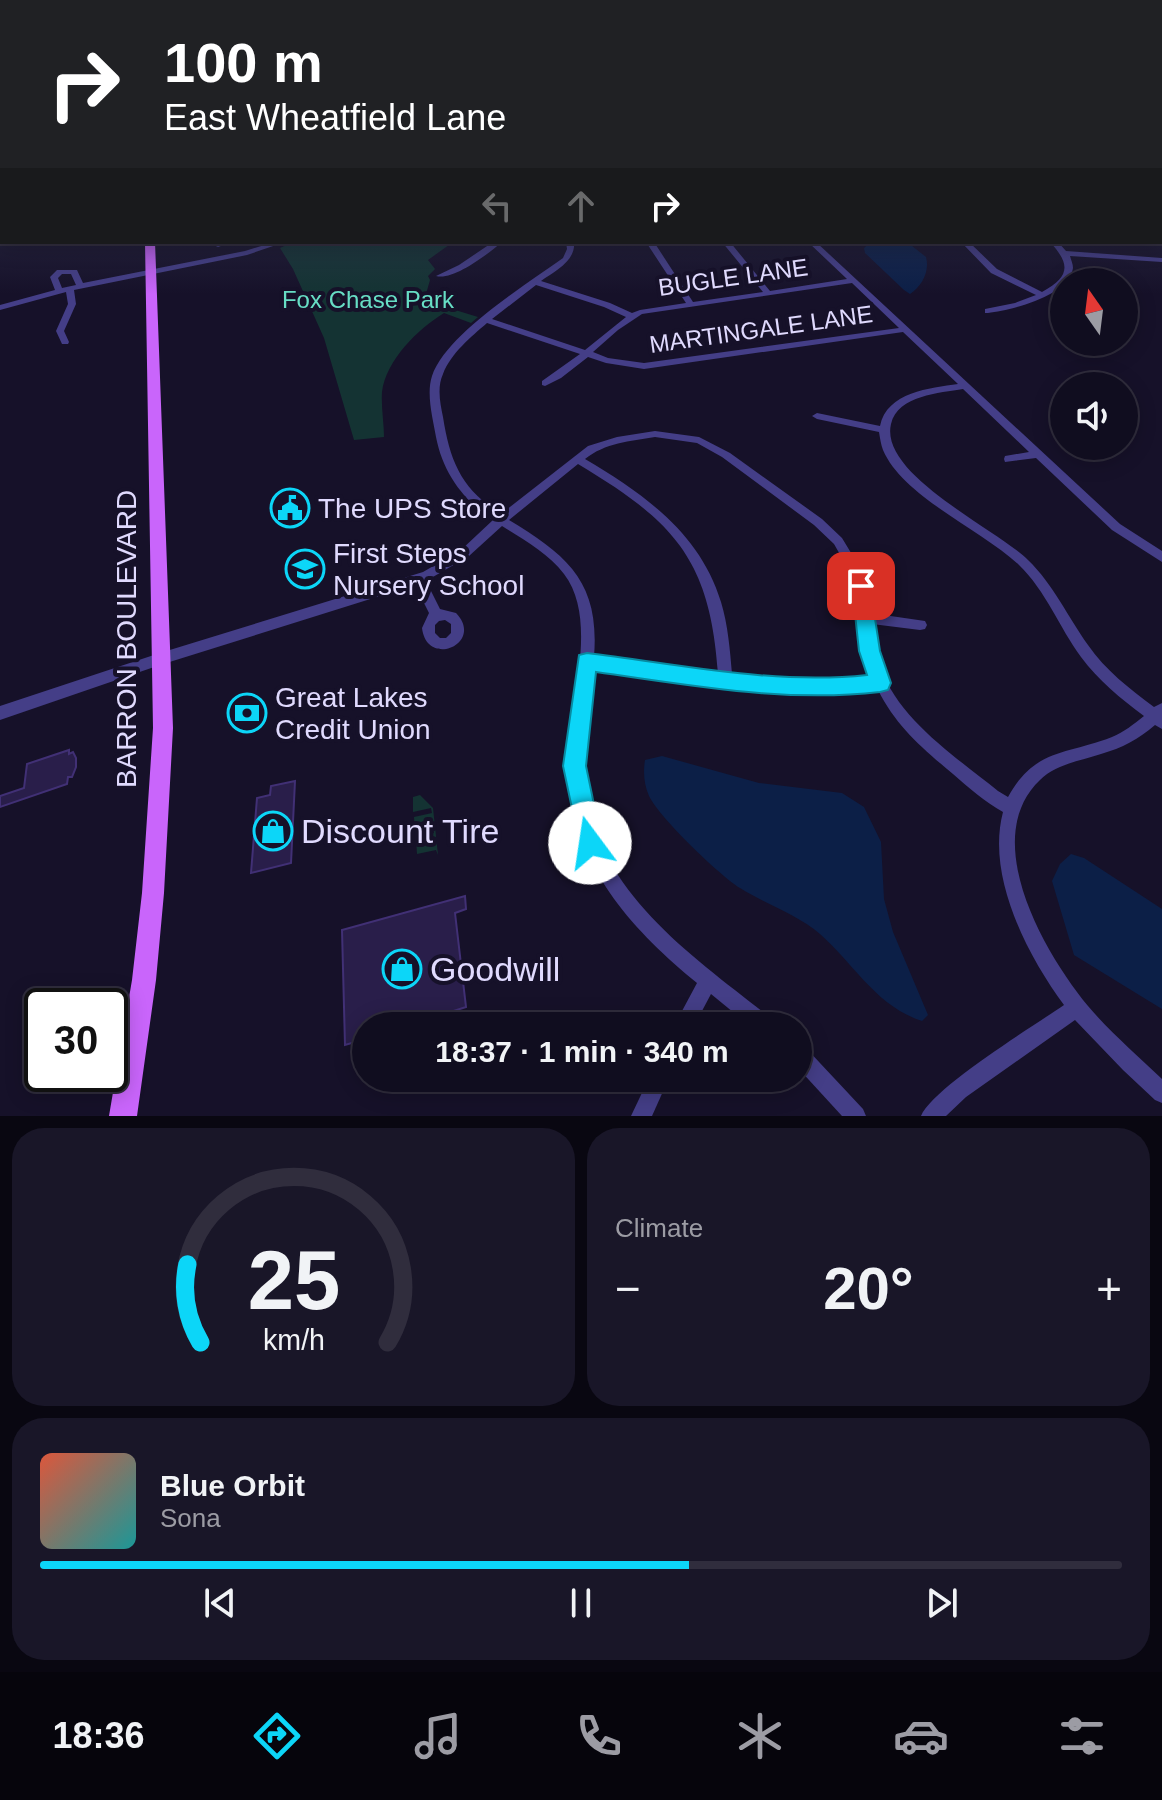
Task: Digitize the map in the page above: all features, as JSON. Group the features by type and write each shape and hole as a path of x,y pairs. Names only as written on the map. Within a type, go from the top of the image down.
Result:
{"main road":[{"name":"BARRON BOULEVARD","path":"123,1116 144,980 153,893 163,728 150,244"}],"street":[{"path":"223,257 225,244"},
{"path":"0,308 75,287 273,244"},
{"path":"440,276 462,267 495,244"},
{"path":"570,244 566,259 450,353 438,375 435,399 448,465 468,496 550,552 573,576 587,613 587,662 575,766 590,843 608,879 651,933 748,1012"},
{"path":"651,244 690,303"},
{"path":"728,244 767,292"},
{"path":"814,244 1116,527 1162,557"},
{"path":"967,244 994,271 1041,294"},
{"path":"988,311 1007,310 1067,277 1071,269 1065,253 1056,244"},
{"path":"1065,253 1162,260"},
{"path":"59,291 54,277 60,272 74,272 72,304 60,331 65,342"},
{"name":"BUGLE LANE","path":"545,383 561,375 631,316 651,309 852,281"},
{"path":"536,282 631,316"},
{"name":"MARTINGALE LANE","path":"488,320 614,362 658,365 903,330"},
{"path":"967,386 929,392 906,400 891,413 884,430 889,453 907,477 987,532 1024,563 1055,600 1087,654 1117,686 1160,716 1123,739 1060,757 1034,774 1009,807 1008,865 1023,915 1048,965 1102,1037 1162,1093"},
{"path":"817,416 884,430"},
{"path":"0,713 160,659 419,579 465,553 501,520 592,448 617,440 671,434 701,435 818,522 838,541 856,571 873,667 880,683 919,736 992,797 1009,807"},
{"path":"1009,459 1038,454"},
{"path":"577,459 643,499 686,543 715,601 725,646 725,679"},
{"path":"419,579 437,616"},
{"path":"865,618 920,625"},
{"path":"587,662 805,689 880,683"},
{"path":"692,1012 709,980"},
{"path":"931,1116 959,1090 1077,1007"},
{"path":"812,1069 856,1116"},
{"path":"641,1116 652,1092"}],"green space":[{"name":"Fox Chase Park","path":"289,244 450,244 428,260 435,269 428,276 430,280 426,294 456,305 452,309 478,317 471,323 444,313 405,346 390,368 382,392 384,437 354,440 324,338 293,269 280,248"},
{"path":"420,795 433,808 438,855 436,850 417,854 416,838 434,833 433,828 415,832 414,817 432,813 431,808 413,812 413,797"}],"water":[{"path":"869,244 910,244 926,257 926,273 910,294 865,253 864,248"},
{"path":"662,756 759,783 842,793 864,807 881,842 884,899 893,932 928,1015 922,1021 891,1005 820,934 740,888 690,845 664,817 647,792 645,760"},
{"path":"1071,854 1084,858 1162,909 1162,1009 1074,955 1052,881 1060,864"}],"building":[{"path":"69,750 69,754 73,752 76,758 76,767 67,784 0,807 0,796 24,788 27,764"},
{"name":"Discount Tire","path":"295,781 291,863 251,873 257,798 270,795 271,786"},
{"name":"Goodwill","path":"465,896 466,909 455,913 466,1007 450,1012 352,1012 352,1043 345,1045 342,930"}],"place":[{"name":"The UPS Store","path":"290,508"},
{"name":"First Steps Nursery School","path":"305,569"},
{"name":"Great Lakes Credit Union","path":"247,713"},
{"name":"Discount Tire","path":"273,831"},
{"name":"Goodwill","path":"402,969"}],"route":[{"path":"590,843 579,801 575,766 576,736 587,662 805,689 880,683 869,651 861,586"}]}
